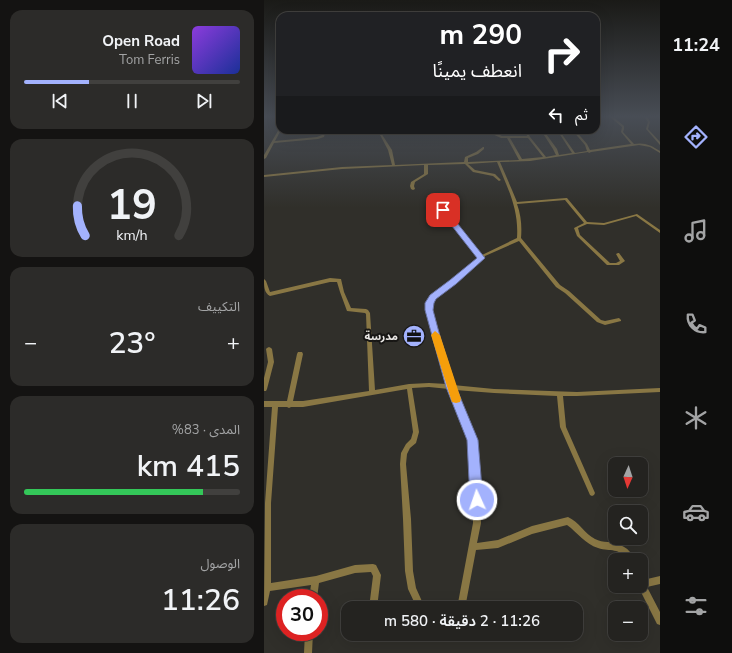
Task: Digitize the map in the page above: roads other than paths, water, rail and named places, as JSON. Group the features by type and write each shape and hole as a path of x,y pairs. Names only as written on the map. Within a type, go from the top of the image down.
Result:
{"street":[{"path":"264,158 270,146"},
{"path":"388,146 394,166"},
{"path":"513,146 521,160"},
{"path":"536,146 545,158"},
{"path":"553,146 558,156"},
{"path":"569,146 574,154"},
{"path":"587,146 589,152"},
{"path":"264,176 308,170 498,162 545,158 624,146"},
{"path":"651,146 660,152"},
{"path":"466,163 466,158 477,153 483,148"},
{"path":"655,148 660,148"},
{"path":"498,162 516,203 519,220 519,238 558,286 572,296 599,321 605,323 618,320"},
{"path":"466,163 474,171 494,175 499,180"},
{"path":"413,189 412,186 414,182 426,174 426,164"},
{"path":"516,203 566,199 586,223"},
{"path":"441,209 482,258"},
{"path":"618,254 623,258 621,263 612,265 606,262 576,232 576,228 586,223 604,224 637,215 660,232"},
{"path":"462,601 477,523 472,440 451,387 429,310 429,303 433,297 484,255 517,241 519,238"},
{"path":"264,281 268,293 270,294 330,280 339,280 349,310 366,311 368,313 372,392"},
{"path":"264,389 271,362 269,349"},
{"path":"288,404 300,354"},
{"path":"264,404 275,405 323,402 408,386 429,385 494,391 560,393 612,394 660,390"},
{"path":"408,386 416,432 414,441 408,446 404,453 403,464 409,571 412,589 418,601"},
{"path":"560,393 563,427 592,493"},
{"path":"264,602 267,588 268,503 275,405"},
{"path":"472,547 498,544 532,530 568,522 575,526 591,541 600,545 618,547 626,553"},
{"path":"267,588 329,578 335,574 355,569 373,568 377,575 374,601"},
{"path":"314,589 316,580"},
{"path":"648,583 660,580"},
{"path":"646,593 660,621"},
{"path":"308,653 309,641"}],"place":[{"name":"مدرسة","path":"414,336"}]}
